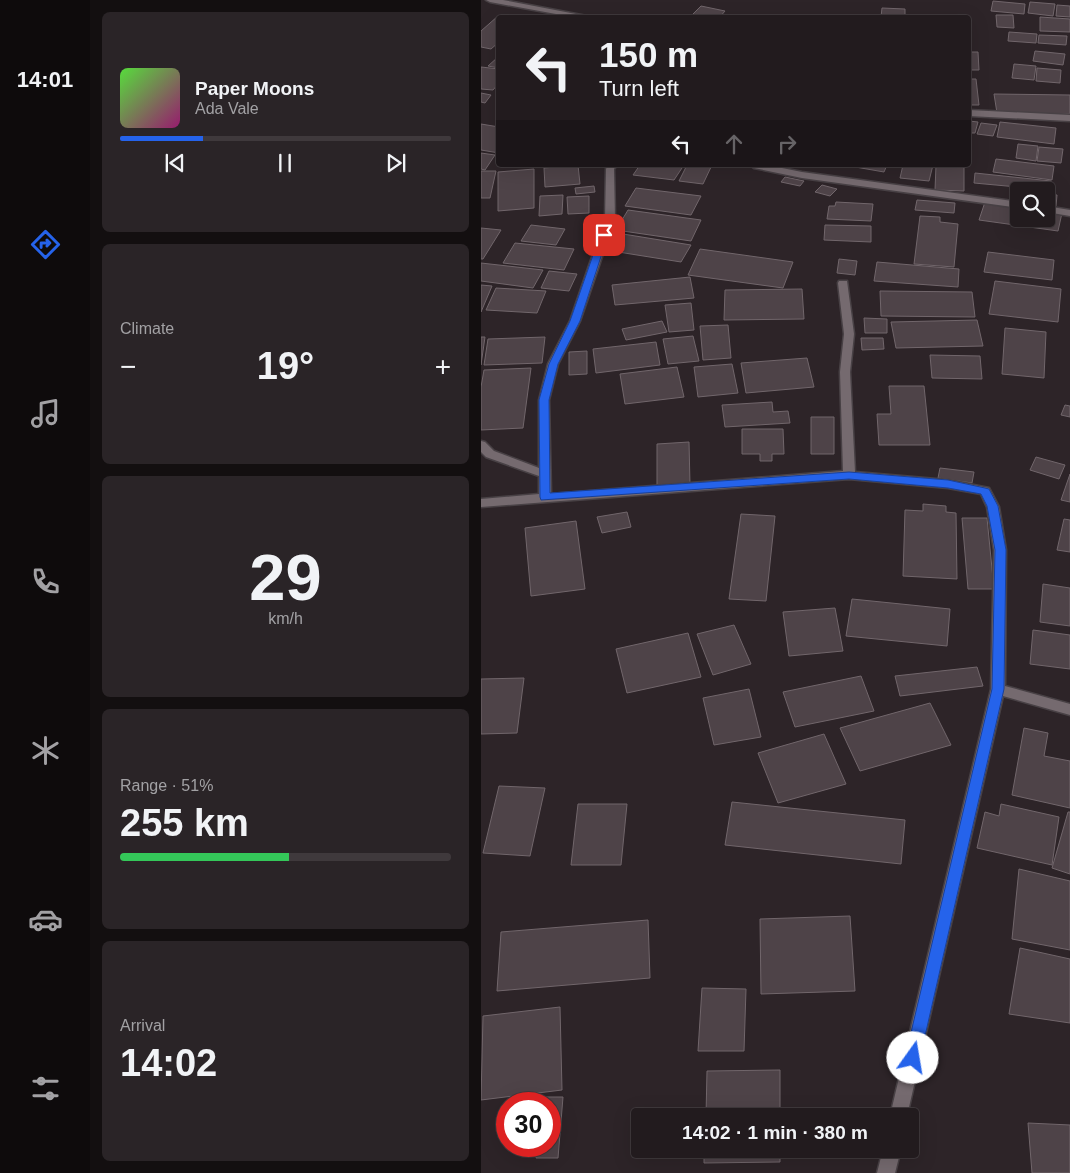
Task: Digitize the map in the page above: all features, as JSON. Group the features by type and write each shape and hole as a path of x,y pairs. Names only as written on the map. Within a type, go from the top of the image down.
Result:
{"street":[{"path":"489,0 576,15"},
{"path":"971,113 1070,118"},
{"path":"545,497 544,400 553,364 575,321 592,266 610,219 609,194 612,167"},
{"path":"764,167 802,175 1010,204"},
{"path":"1055,210 1070,213"},
{"path":"843,284 849,334 845,372 849,475"},
{"path":"481,445 490,454 545,474"},
{"path":"481,503 849,475 948,484 985,491 993,506 1000,550 998,689 901,1108"},
{"path":"998,689 1070,710"},
{"path":"886,1173 890,1158"}],"building":[{"path":"993,1 1025,4 1024,14 991,11"},
{"path":"1030,2 1055,4 1053,16 1028,13"},
{"path":"1057,5 1070,6 1070,17 1056,16"},
{"path":"701,6 725,11 722,15 692,15"},
{"path":"882,8 905,9 905,15 881,15"},
{"path":"996,15 1013,15 1014,28 997,27"},
{"path":"1040,17 1070,19 1070,32 1040,31"},
{"path":"496,18 496,45 491,49 481,47 481,31"},
{"path":"1009,32 1037,34 1036,43 1008,41"},
{"path":"1039,35 1067,36 1066,45 1038,43"},
{"path":"1035,51 1065,54 1063,65 1033,61"},
{"path":"971,52 978,52 979,70 971,70"},
{"path":"496,59 496,67 488,66"},
{"path":"1014,64 1036,66 1034,80 1012,78"},
{"path":"481,67 496,69 496,86 493,90 481,89"},
{"path":"1037,68 1061,70 1060,83 1036,81"},
{"path":"971,79 976,79 979,105 971,105"},
{"path":"481,93 491,95 485,103 481,102"},
{"path":"994,94 1070,95 1070,114 997,113"},
{"path":"971,121 978,122 975,133 971,133"},
{"path":"1000,122 1056,128 1054,144 997,137"},
{"path":"981,123 997,125 993,136 977,134"},
{"path":"481,124 496,126 496,152 481,150"},
{"path":"1018,144 1038,146 1036,161 1016,158"},
{"path":"1039,147 1063,149 1061,163 1037,161"},
{"path":"481,153 495,155 485,170 481,169"},
{"path":"996,159 1054,166 1052,180 993,172"},
{"path":"578,167 580,184 545,187 544,168"},
{"path":"639,167 683,167 674,180 633,175"},
{"path":"686,167 711,167 703,184 679,181"},
{"path":"855,167 886,167 884,172"},
{"path":"903,167 932,167 929,181 900,178"},
{"path":"936,167 964,167 964,191 935,190"},
{"path":"534,169 534,208 498,211 498,172"},
{"path":"481,171 496,171 490,198 481,198"},
{"path":"975,173 1051,181 1010,182 1010,186 974,183"},
{"path":"785,177 804,181 800,186 781,182"},
{"path":"822,185 837,189 830,196 815,192"},
{"path":"594,186 595,192 576,194 575,188"},
{"path":"636,188 701,196 691,215 625,206"},
{"path":"563,195 562,214 539,216 540,196"},
{"path":"1055,195 1057,195 1055,206"},
{"path":"589,196 589,213 568,214 567,197"},
{"path":"917,200 955,203 954,213 915,210"},
{"path":"836,202 873,204 871,221 827,219 829,206 835,206"},
{"path":"985,202 1010,206 1010,224 979,220"},
{"path":"628,210 701,220 691,241 616,230"},
{"path":"1055,212 1062,213 1058,231 1029,227 1055,227"},
{"path":"920,216 940,217 940,222 958,224 954,267 914,264"},
{"path":"531,225 565,229 556,245 521,241"},
{"path":"825,225 871,226 871,242 824,240"},
{"path":"481,228 501,230 483,259 481,259"},
{"path":"623,234 691,245 681,262 612,251"},
{"path":"515,243 574,249 564,270 503,263"},
{"path":"700,249 793,262 783,288 688,275"},
{"path":"988,252 1054,260 1052,280 984,272"},
{"path":"839,259 857,261 855,275 837,273"},
{"path":"877,262 959,269 958,287 874,281"},
{"path":"481,263 543,270 533,288 481,281"},
{"path":"549,271 577,274 569,291 541,288"},
{"path":"690,277 694,298 615,305 612,285"},
{"path":"995,281 1061,289 1058,322 989,314"},
{"path":"481,285 492,286 481,312"},
{"path":"496,288 546,291 537,313 486,310"},
{"path":"802,289 804,319 724,320 725,290"},
{"path":"880,291 972,292 975,317 881,316"},
{"path":"691,303 694,330 669,332 665,305"},
{"path":"864,318 887,319 887,333 865,333"},
{"path":"977,320 983,346 896,348 891,322"},
{"path":"662,321 667,332 626,340 622,329"},
{"path":"728,325 731,358 703,360 700,326"},
{"path":"1005,328 1046,332 1044,378 1002,374"},
{"path":"693,336 699,361 668,364 663,339"},
{"path":"481,337 485,337 481,365"},
{"path":"545,337 542,363 484,365 488,339"},
{"path":"861,338 883,338 884,349 862,350"},
{"path":"656,342 660,365 596,373 593,349"},
{"path":"587,351 587,374 569,375 569,352"},
{"path":"930,355 980,356 982,379 932,378"},
{"path":"807,358 814,387 746,393 741,363"},
{"path":"732,364 738,393 698,397 694,367"},
{"path":"677,367 684,397 625,404 620,374"},
{"path":"531,368 523,428 481,430 481,387 484,370"},
{"path":"889,386 924,386 930,445 879,445 877,414 891,414"},
{"path":"772,402 773,412 788,411 790,423 725,427 722,405"},
{"path":"1065,405 1070,406 1070,417 1061,415"},
{"path":"811,417 834,417 834,454 811,454"},
{"path":"742,429 783,429 784,454 772,454 772,461 760,461 760,454 742,454"},
{"path":"689,442 690,485 657,487 657,444"},
{"path":"1036,457 1065,465 1059,479 1030,470"},
{"path":"940,468 974,472 972,483 938,478"},
{"path":"1070,474 1070,502 1061,500"},
{"path":"923,504 946,506 946,512 956,513 957,579 903,576 905,510 923,511"},
{"path":"627,512 631,527 602,533 597,517"},
{"path":"741,514 775,516 766,601 729,599"},
{"path":"962,518 987,518 994,589 968,589"},
{"path":"1064,519 1070,520 1070,552 1057,550"},
{"path":"576,521 585,589 531,596 525,528"},
{"path":"1043,584 1070,588 1070,626 1040,622"},
{"path":"852,599 950,609 947,646 846,636"},
{"path":"835,608 843,651 789,656 783,612"},
{"path":"734,625 751,664 713,675 697,634"},
{"path":"1033,630 1070,635 1070,669 1030,664"},
{"path":"688,633 701,677 627,693 616,649"},
{"path":"977,667 983,686 900,696 895,676"},
{"path":"861,676 874,711 795,727 783,692"},
{"path":"524,678 517,733 481,734 481,679"},
{"path":"749,689 761,737 714,745 703,698"},
{"path":"930,703 951,745 860,771 840,728"},
{"path":"1024,728 1048,733 1044,756 1070,761 1070,808 1012,795"},
{"path":"824,734 846,784 778,803 758,753"},
{"path":"499,786 545,788 530,856 483,853"},
{"path":"732,802 905,820 901,864 725,845"},
{"path":"578,804 627,804 621,865 571,865"},
{"path":"1001,804 1059,817 1052,865 977,848 985,812 999,816"},
{"path":"1068,812 1070,812 1070,874 1052,868"},
{"path":"1019,869 1070,881 1070,950 1012,939"},
{"path":"850,916 855,991 761,994 760,919"},
{"path":"648,920 650,978 497,991 501,932"},
{"path":"1020,948 1070,959 1070,1023 1009,1014"},
{"path":"702,988 746,989 744,1051 698,1051"},
{"path":"560,1007 562,1090 546,1092 496,1092 496,1098 481,1100 483,1016"},
{"path":"780,1070 780,1108 706,1108 707,1071"},
{"path":"561,1097 563,1097 561,1121"},
{"path":"1028,1123 1070,1125 1070,1173 1032,1173"},
{"path":"536,1157 558,1157 558,1158"},
{"path":"704,1158 780,1158 780,1162 704,1163"}],"route":[{"path":"604,235 575,321 553,364 544,400 545,497 707,487 849,475 948,484 985,491 993,506 1000,550 998,689 913,1058"}]}
